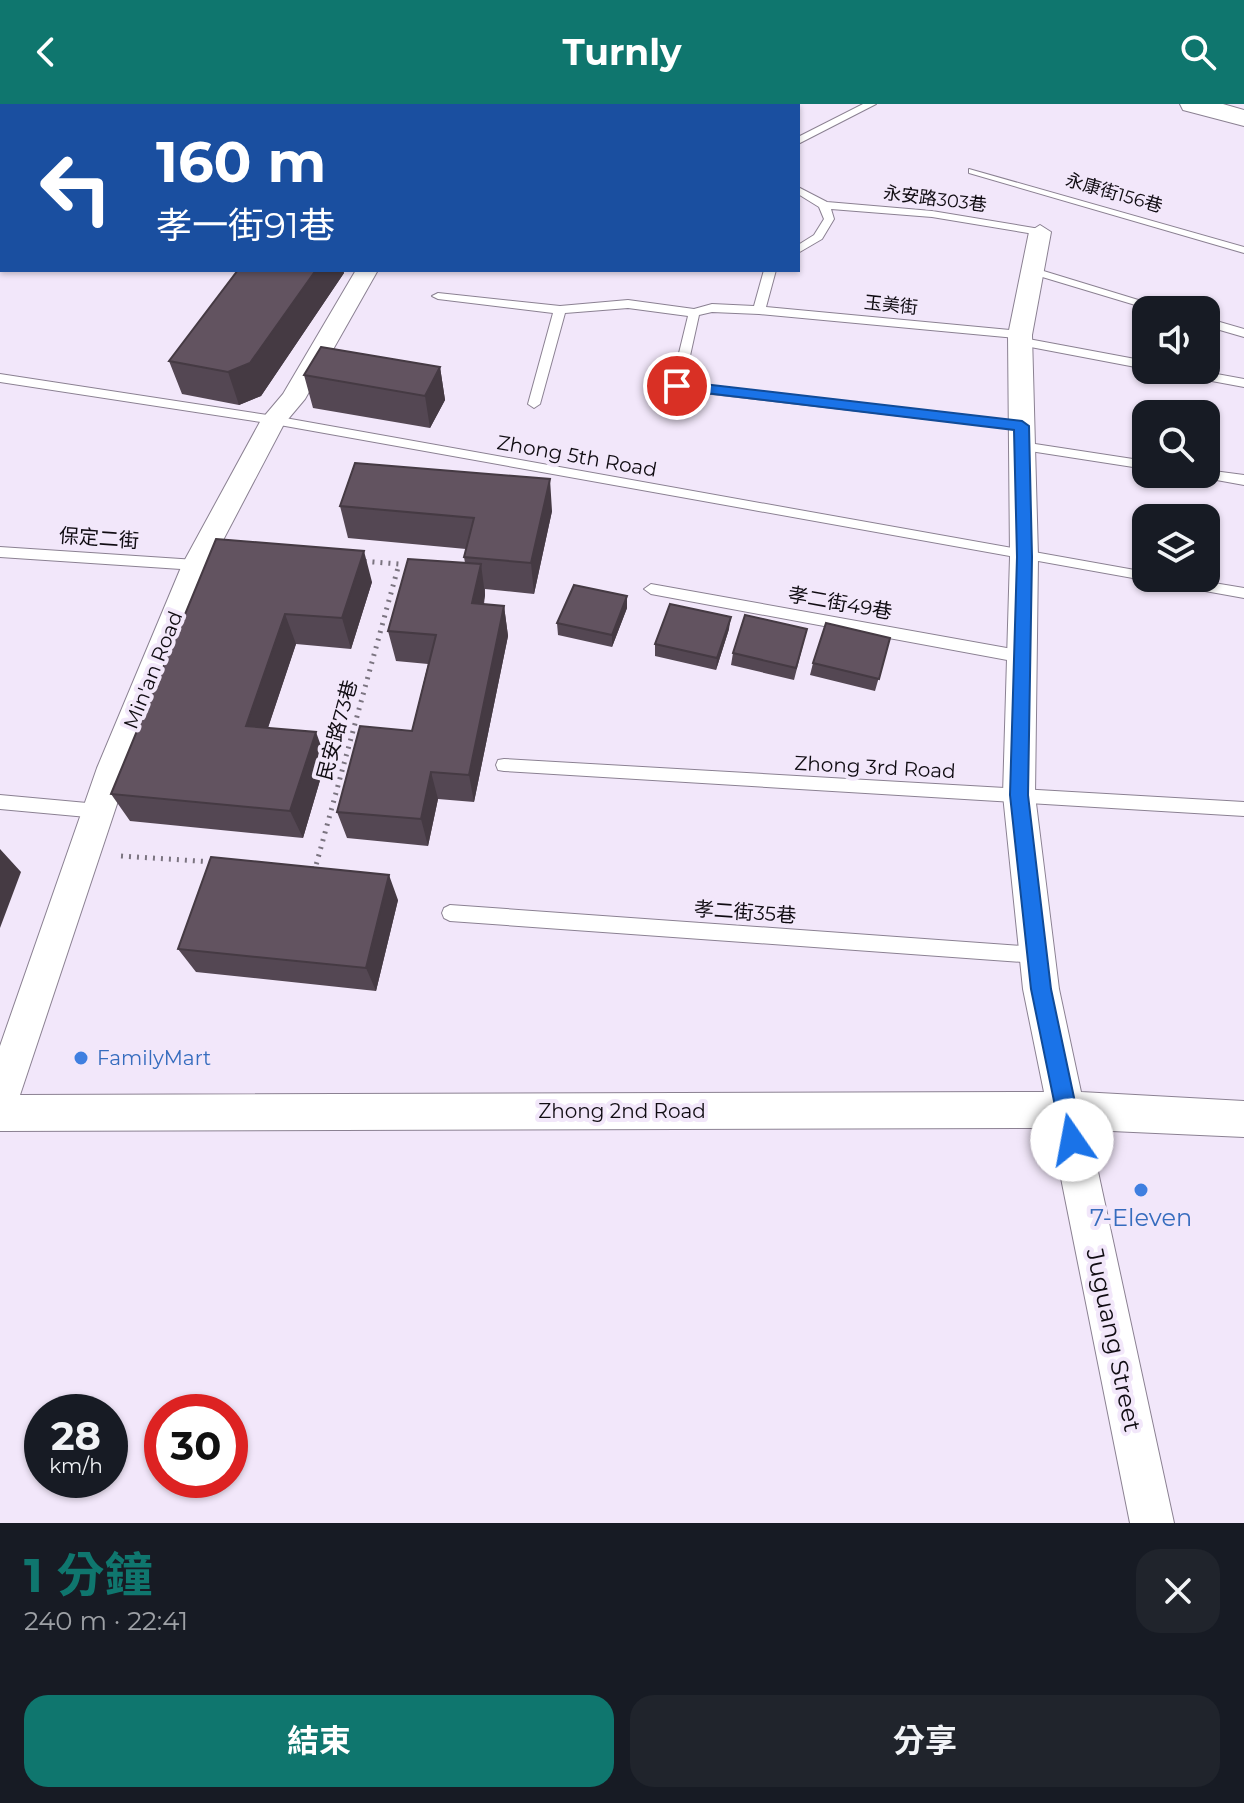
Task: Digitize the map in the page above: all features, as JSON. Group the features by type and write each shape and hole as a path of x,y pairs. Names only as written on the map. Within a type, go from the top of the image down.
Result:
{"main road":[{"path":"1193,104 1244,118"}],"street":[{"name":"Juguang Street","path":"1040,232 1020,338 1024,557 1019,795 1041,989 1152,1523"},
{"name":"Min'an Road","path":"0,1099 98,811 196,565 274,420 293,399 366,272"},
{"name":"Zhong 2nd Road","path":"0,1113 1066,1110 1244,1119"}],"lane":[{"path":"800,140 871,104"},
{"name":"永康街156巷","path":"973,171 1244,250"},
{"name":"永安路303巷","path":"800,191 824,205 932,214 1040,232"},
{"path":"800,249 818,237 829,219 824,205"},
{"path":"1033,271 1132,300"},
{"path":"759,310 769,272"},
{"name":"玉美街","path":"438,296 560,310 628,304 694,313 712,308 759,310 1020,338 1132,362"},
{"path":"534,404 560,310"},
{"path":"694,313 677,386 1022,436 1132,462"},
{"path":"1220,326 1244,333"},
{"name":"Zhong 5th Road","path":"0,378 274,420 1132,575"},
{"path":"1220,379 1244,383"},
{"path":"1220,476 1244,480"},
{"name":"保定二街","path":"0,552 196,565"},
{"name":"孝二街49巷","path":"651,589 1023,657"},
{"path":"1220,589 1244,593"},
{"name":"Zhong 3rd Road","path":"504,765 1244,809"},
{"path":"0,802 98,811"},
{"name":"孝二街35巷","path":"450,913 1037,955"}],"path":[{"name":"民安路73巷","path":"300,868 315,869 399,564 354,560"},
{"path":"84,853 223,863"}],"building":[{"path":"236,272 315,272 250,363 228,372 169,361"},
{"path":"321,347 440,367 425,396 304,375"},
{"path":"355,463 550,479 531,563 464,557 474,518 340,506"},
{"path":"216,539 364,551 342,618 285,614 246,726 316,732 290,811 111,794"},
{"path":"408,559 481,564 472,603 504,606 469,775 431,772 421,819 337,812 360,726 412,731 436,635 388,631"},
{"path":"574,585 627,596 612,635 557,623"},
{"path":"670,604 731,617 717,658 655,644"},
{"path":"745,615 807,629 796,668 733,653"},
{"path":"826,623 890,638 879,679 813,663"},
{"path":"211,857 389,875 366,968 178,949"}],"place":[{"name":"FamilyMart","path":"81,1058"},
{"name":"7-Eleven","path":"1141,1190"}],"route":[{"path":"677,386 1022,426 1024,557 1019,795 1041,989 1072,1140"}]}
